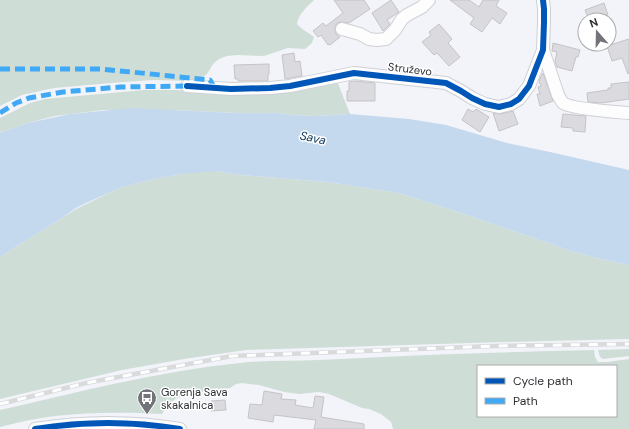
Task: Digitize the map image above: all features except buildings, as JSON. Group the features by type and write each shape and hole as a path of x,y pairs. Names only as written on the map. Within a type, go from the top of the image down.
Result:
{"street":[{"path":"342,29 360,34 369,39 377,40 386,38 396,30 402,19 422,7 429,0"},
{"name":"Struževo","path":"187,86 270,88 290,86 354,73 446,83 485,104 499,107 511,104 520,99 529,86 543,50 544,15 542,0"},
{"name":"Struževo","path":"543,50 558,95 563,103 573,106 629,113"},
{"path":"35,429 60,425 120,423 147,424 180,429"}],"shaded area":[{"path":"0,0 314,0 301,14 297,24 314,37 312,43 305,49 288,48 264,56 227,56 219,59 213,64 207,74 201,78 190,81 154,80 54,88 22,95 0,106"},
{"path":"337,81 350,114 316,116 278,113 235,113 174,110 104,110 55,116 28,123 0,133 0,118 30,103 45,99 144,90 206,92"},
{"path":"199,171 215,171 240,175 328,182 399,193 571,251 629,265 629,339 246,350 122,370 0,399 0,257 76,209 122,187 149,180"},
{"path":"629,349 629,356 603,359 600,357 598,350"},
{"path":"594,350 595,357 598,362 629,359 629,429 393,429 391,422 381,414 362,408 329,394 319,392 299,394 284,392 259,385 242,383 236,384 230,388 189,394 175,399 167,406 162,414 80,414 40,418 0,427 0,410 179,371 260,361"}],"water":[{"name":"Sava","path":"132,108 235,113 278,113 316,116 350,114 409,119 446,125 507,143 629,170 629,265 571,251 399,193 328,182 240,175 215,171 182,174 122,187 76,208 0,257 0,133 28,123 70,114"}],"railway":[{"path":"0,404 86,383 232,356 494,346 629,344"}],"marked path":[{"path":"0,69 101,69 210,80 214,87"},
{"path":"0,113 16,103 29,98 63,92 120,87 187,86"}],"cycle path":[{"path":"187,86 231,89 270,88 290,86 354,73 446,83 485,104 499,107 511,104 519,99 529,86 543,50 543,0"},
{"path":"35,429 90,423 144,424 180,429"}],"place":[{"name":"Gorenja Sava skakalnica","path":"147,415"}]}
